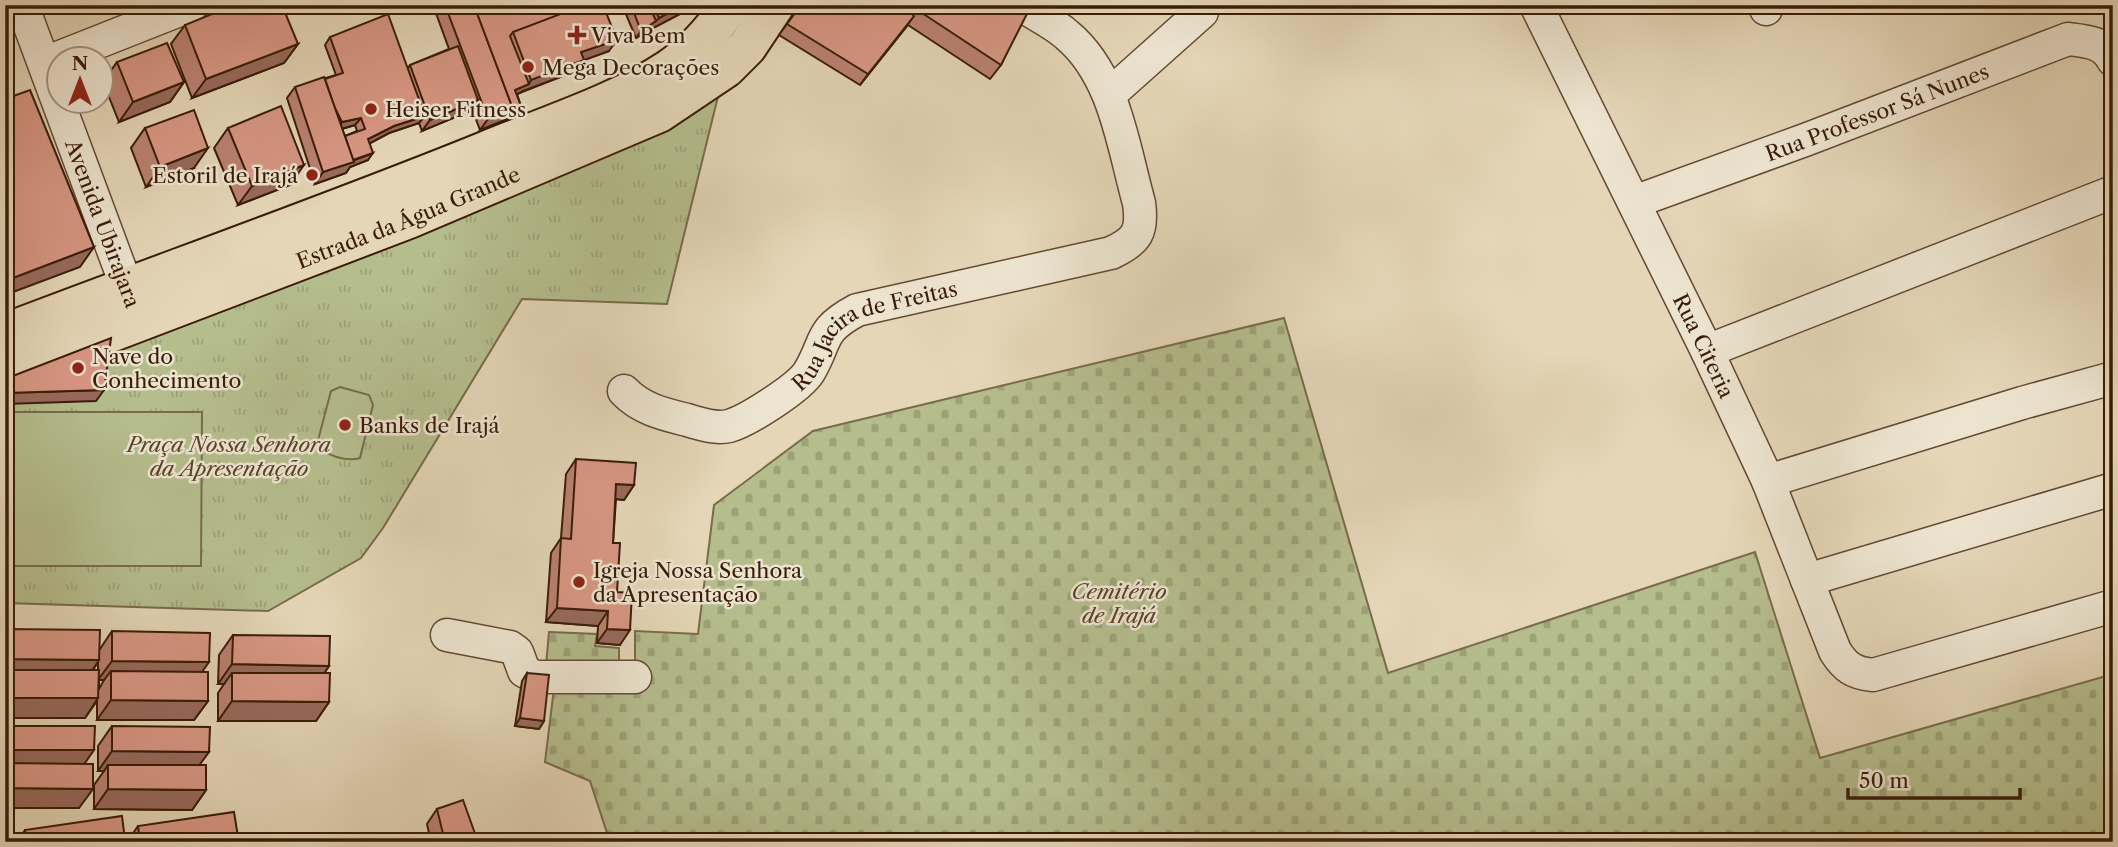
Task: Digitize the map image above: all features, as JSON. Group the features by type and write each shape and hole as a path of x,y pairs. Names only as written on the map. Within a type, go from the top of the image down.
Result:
{"main road":[{"name":"Estrada da Água Grande","path":"5,333 458,162 614,98 666,72 686,58 713,31 730,5"},
{"name":"Estrada da Água Grande","path":"5,373 410,219 659,113 726,68 747,47 775,5"}],"street":[{"name":"Avenida Ubirajara","path":"22,5 141,323"},
{"path":"45,63 192,5"},
{"path":"1021,5 1068,35 1092,61 1109,95 1202,12"},
{"name":"Rua Citeria","path":"1536,5 1707,351 1768,481 1835,651 1843,663 1850,670 1873,675 2113,606"},
{"name":"Rua Professor Sá Nunes","path":"1634,202 1818,136 2068,39 2092,41 2109,53 2113,60"},
{"name":"Rua Jacira de Freitas","path":"624,391 633,401 653,411 710,427 729,426 747,418 796,387 808,373 824,336 838,320 857,310 1111,253 1125,247 1137,235 1142,220 1109,95"},
{"path":"1707,351 2113,192"},
{"path":"1768,481 2113,378"},
{"path":"1807,580 2113,489"},
{"path":"447,635 510,647 517,652 524,671 534,677 635,677"}],"green space":[{"name":"Praça Nossa Senhora da Apresentação","path":"723,76 667,304 522,299 383,528 361,558 268,611 5,603 5,378"},
{"name":"Cemitério de Irajá","path":"1284,318 1388,673 1755,552 1820,758 2113,674 2113,842 610,842 590,781 545,762 555,680 635,677 635,631 698,634 714,505 813,431"},
{"name":"Banks de Irajá","path":"340,387 369,395 373,405 360,458 337,457 325,452 317,444 331,391"},
{"path":"5,412 202,412 201,566 5,566"},
{"path":"549,632 597,634 595,646 619,648 619,672 546,666"}],"building":[{"path":"234,5 282,5 298,44 206,79 185,25"},
{"path":"445,5 474,5 513,109 488,119"},
{"path":"474,5 560,5 563,14 513,32 510,36 529,84 515,90 522,109 510,113 513,109"},
{"path":"564,5 603,5 617,40 581,52 584,60 531,80 513,32 566,12"},
{"path":"631,5 649,5 656,21 641,31"},
{"path":"653,5 683,5 659,18"},
{"path":"801,5 902,5 914,16 868,74 787,24"},
{"path":"911,5 1029,5 1031,6 1001,65"},
{"path":"388,14 425,116 394,126 368,139 373,153 353,160 345,136 365,129 361,118 342,122 335,108 325,79 343,73 330,37"},
{"path":"167,43 184,82 133,102 117,62"},
{"path":"458,46 478,100 430,120 410,65"},
{"path":"324,77 354,162 323,172 295,87"},
{"path":"30,90 94,247 5,281 5,99"},
{"path":"281,106 304,165 252,186 228,128"},
{"path":"194,110 208,148 160,167 145,128"},
{"name":"Nave do Conhecimento","path":"111,338 104,390 5,393 5,379"},
{"name":"Igreja Nossa Senhora da Apresentação","path":"576,459 636,463 634,485 616,484 613,543 620,543 617,592 632,593 630,630 607,629 608,611 557,608 561,538 571,539"},
{"path":"5,629 100,630 99,660 5,659"},
{"path":"112,631 210,633 209,662 112,661"},
{"path":"233,635 330,636 329,666 232,664"},
{"path":"5,670 99,670 98,698 5,698"},
{"path":"111,671 208,672 208,701 111,700"},
{"path":"232,673 330,673 329,702 232,701"},
{"path":"527,673 549,675 544,721 520,718"},
{"path":"5,726 95,726 94,750 5,750"},
{"path":"112,726 210,727 209,752 112,751"},
{"path":"5,763 93,764 93,789 5,788"},
{"path":"108,765 206,765 206,790 108,789"},
{"path":"463,800 478,842 445,842 437,809"},
{"path":"234,812 238,837 205,842 140,842 138,826"},
{"path":"122,816 125,840 27,842 25,830"},
{"path":"507,834 509,842 491,842"}],"place":[{"name":"Viva Bem","path":"577,35"},
{"name":"Mega Decorações","path":"528,67"},
{"name":"Heiser Fitness","path":"371,109"},
{"name":"Estoril de Irajá","path":"312,175"},
{"name":"Nave do Conhecimento","path":"78,368"},
{"name":"Banks de Irajá","path":"345,425"},
{"name":"Igreja Nossa Senhora da Apresentação","path":"579,582"}]}
